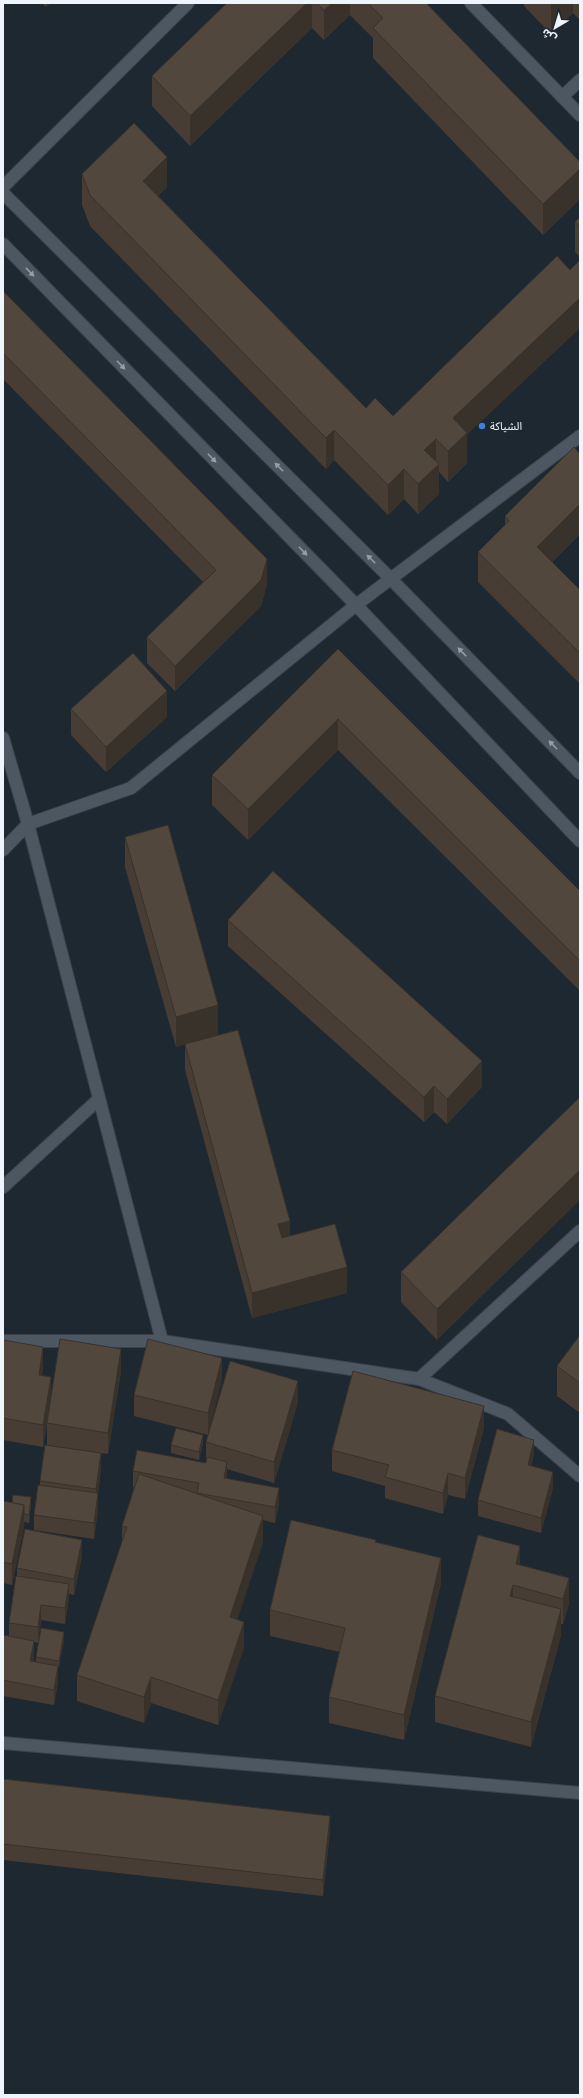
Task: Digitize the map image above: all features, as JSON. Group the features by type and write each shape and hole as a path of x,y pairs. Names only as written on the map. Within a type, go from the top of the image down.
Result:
{"street":[{"path":"3,187 188,3"},
{"path":"471,3 580,115"},
{"path":"562,97 580,80"},
{"path":"3,193 391,579 580,773"},
{"path":"3,244 356,605 580,840"},
{"path":"3,850 28,824 130,788 356,605 580,436"},
{"path":"3,738 28,824 162,1341"},
{"path":"3,1187 100,1099"},
{"path":"419,1379 580,1231"},
{"path":"3,1341 162,1341 419,1379 508,1414 580,1476"},
{"path":"3,1743 580,1793"}],"building":[{"path":"227,3 307,3 190,116 152,76"},
{"path":"317,3 332,3 324,10"},
{"path":"368,3 426,3 580,162 580,169 543,204 373,28 383,18"},
{"path":"134,123 167,157 143,181 366,408 375,398 393,416 557,256 570,270 580,260 580,298 453,418 467,433 448,451 436,439 424,450 439,464 418,484 404,469 388,485 334,430 326,438 90,195 82,174"},
{"path":"580,217 580,226 575,222"},
{"path":"3,291 267,559 261,580 175,666 147,637 216,570 3,353"},
{"path":"574,447 580,454 580,504 537,547 580,590 580,653 478,552 509,521 505,516"},
{"path":"338,649 580,891 580,961 338,719 248,809 212,775"},
{"path":"133,653 167,691 106,747 71,709"},
{"path":"168,825 218,1005 176,1017 125,837"},
{"path":"273,871 482,1061 447,1099 434,1086 424,1097 228,920"},
{"path":"238,1030 290,1221 278,1224 282,1238 335,1224 347,1267 252,1293 185,1044"},
{"path":"580,1097 580,1170 437,1309 401,1272"},
{"path":"580,1335 580,1383 557,1366"},
{"path":"60,1339 121,1349 108,1433 47,1423"},
{"path":"148,1339 222,1358 208,1413 134,1395"},
{"path":"3,1340 43,1347 39,1375 51,1377 43,1425 3,1418"},
{"path":"230,1361 298,1381 274,1462 206,1442"},
{"path":"353,1371 484,1406 465,1478 448,1473 443,1493 385,1477 389,1465 332,1450"},
{"path":"176,1428 203,1435 199,1452 171,1445"},
{"path":"497,1429 534,1440 528,1465 553,1472 541,1518 478,1500"},
{"path":"45,1445 101,1453 96,1489 40,1481"},
{"path":"137,1450 206,1463 207,1457 227,1462 224,1478 279,1488 275,1507 197,1493 199,1483 133,1471"},
{"path":"139,1474 263,1516 230,1617 244,1622 218,1700 151,1677 144,1697 77,1675 127,1527 122,1526"},
{"path":"38,1485 98,1493 94,1523 34,1515"},
{"path":"13,1495 31,1497 29,1515 24,1514 24,1505 12,1503"},
{"path":"3,1501 24,1505 12,1564 3,1562"},
{"path":"291,1520 376,1540 375,1542 441,1558 404,1715 329,1697 345,1628 270,1610"},
{"path":"25,1529 82,1540 74,1579 17,1568"},
{"path":"478,1535 520,1546 516,1564 569,1578 563,1599 513,1585 510,1596 561,1609 531,1722 435,1696"},
{"path":"16,1576 69,1584 65,1608 41,1605 38,1627 9,1623"},
{"path":"41,1628 64,1632 59,1661 36,1657"},
{"path":"3,1635 34,1641 30,1661 58,1666 54,1690 3,1680"},
{"path":"3,1779 330,1816 323,1880 3,1844"}],"place":[{"name":"الشياكة","path":"482,426"}]}
